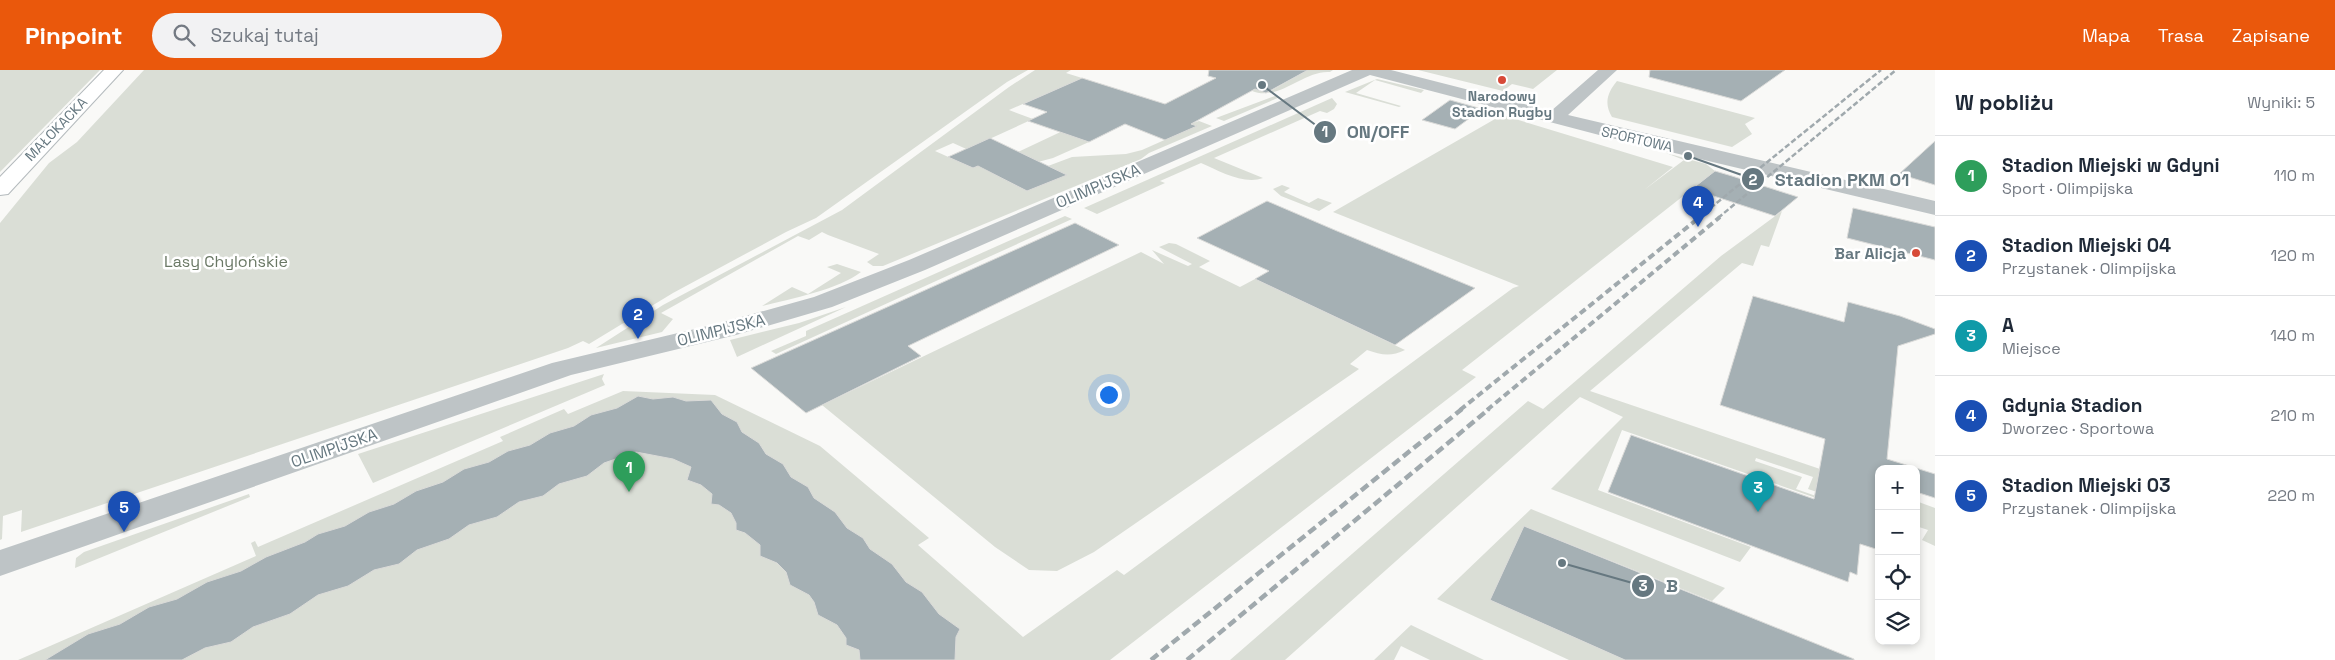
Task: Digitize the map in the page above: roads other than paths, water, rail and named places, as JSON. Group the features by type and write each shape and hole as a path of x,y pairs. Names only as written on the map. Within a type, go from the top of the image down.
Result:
{"main road":[{"name":"MAŁOKACKA","path":"0,189 114,70"}],"street":[{"name":"SPORTOWA","path":"1369,70 1554,118 1935,208"},
{"name":"OLIMPIJSKA","path":"0,563 562,370 776,316 842,295 917,265 1369,70"},
{"path":"1554,118 1608,70"}],"railway":[{"path":"1698,218 1881,70"},
{"path":"1718,218 1896,70"},
{"path":"1460,410 1700,217"},
{"path":"1487,410 1720,217"},
{"path":"1151,660 1462,409"},
{"path":"1187,660 1489,409"}],"place":[{"name":"Narodowy Stadion Rugby","path":"1502,80"},
{"name":"ON/OFF","path":"1262,85"},
{"name":"Stadion PKM 01","path":"1688,156"},
{"name":"Gdynia Stadion","path":"1698,227"},
{"name":"Bar Alicja","path":"1916,253"},
{"name":"Stadion Miejski 04","path":"638,339"},
{"name":"Stadion Miejski w Gdyni","path":"629,492"},
{"name":"A","path":"1758,512"},
{"name":"Stadion Miejski 03","path":"124,532"},
{"name":"B","path":"1562,563"}],"park label":[{"name":"Lasy Chylońskie","path":"226,261"}]}
